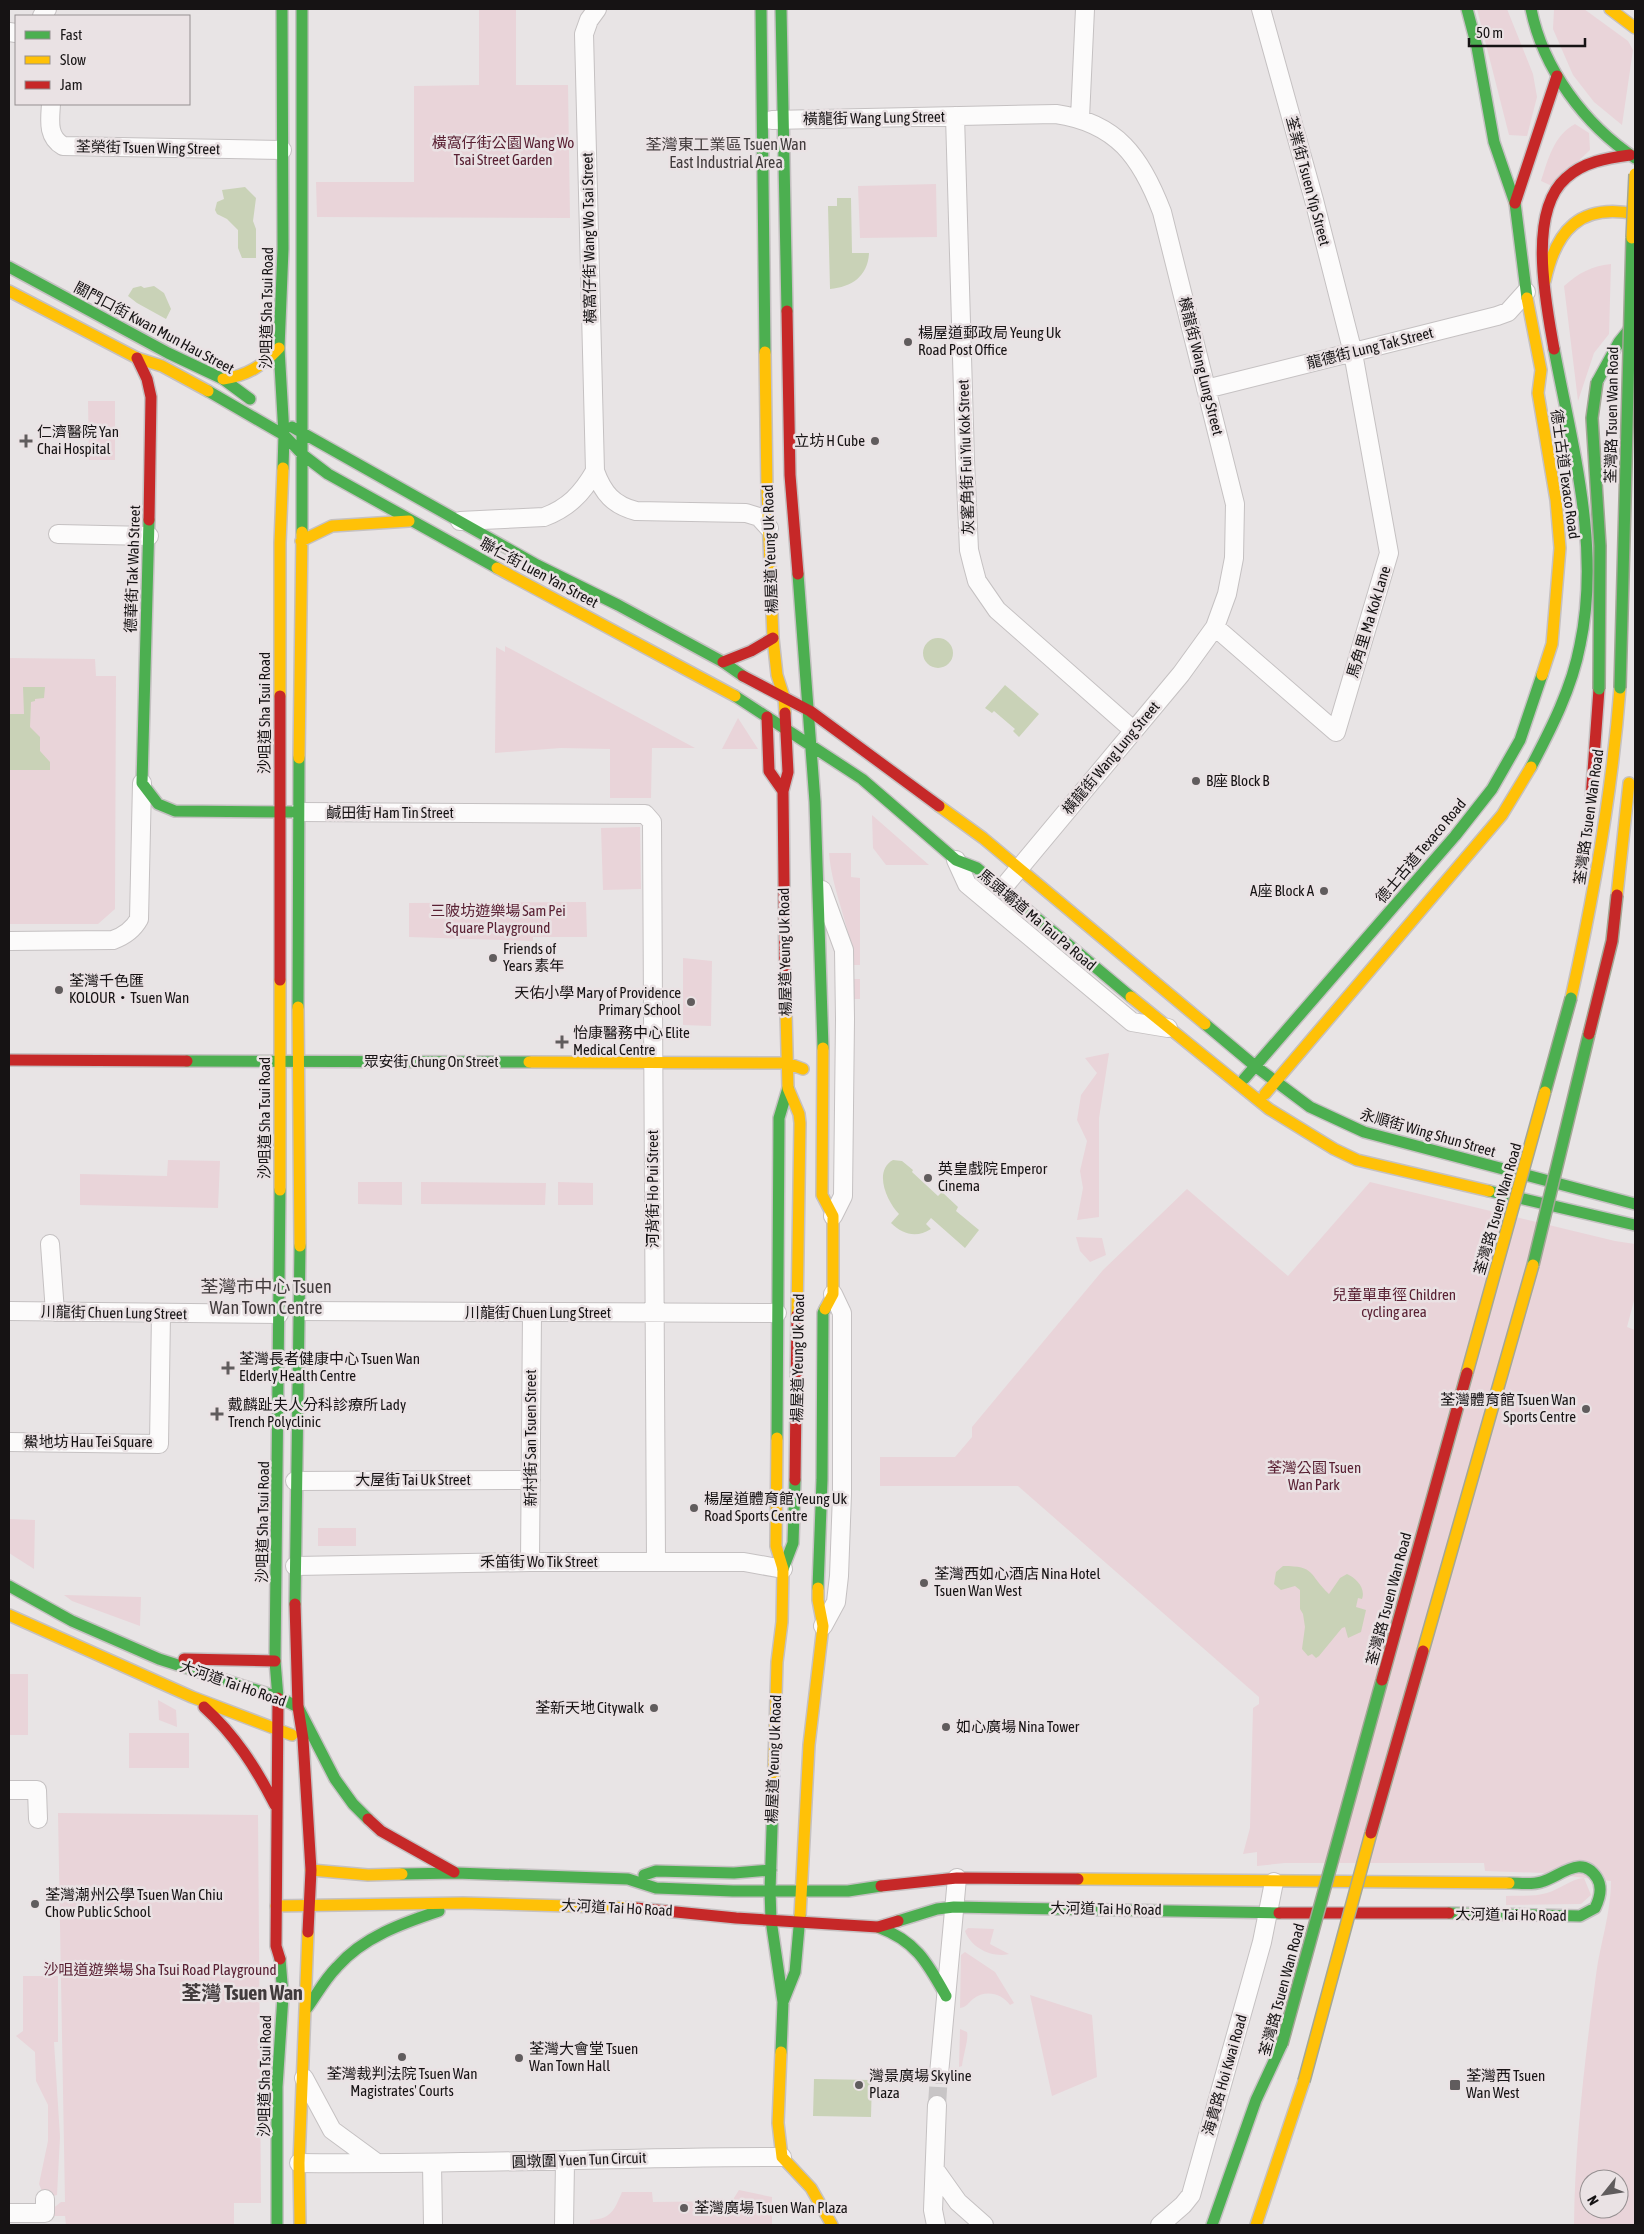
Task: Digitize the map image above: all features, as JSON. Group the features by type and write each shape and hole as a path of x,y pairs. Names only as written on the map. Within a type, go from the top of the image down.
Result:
{"main road":[{"name":"沙咀道 Sha Tsui Road","path":"277,2225 277,2087 282,1980 281,1960 276,1946 278,1698 275,1662 280,1314 280,543 284,436 279,348 283,249 282,9"},
{"name":"沙咀道 Sha Tsui Road","path":"300,2225 300,2163 311,1870 304,1739 298,1707 295,1648 295,1481 300,1311 299,812 303,455 302,9"},
{"name":"楊屋道 Yeung Uk Road","path":"761,9 769,528 773,638 778,675 784,697 788,772 783,791 788,1088 779,1118 777,1313 776,1546 783,1569 782,1622 777,1662 770,1891 770,1920 783,2002"},
{"name":"楊屋道 Yeung Uk Road","path":"781,9 791,495 812,744 818,878 822,1194 833,1216 833,1294"},
{"name":"德士古道 Texaco Road","path":"1238,1086 1455,836 1492,789 1520,740 1552,644 1560,548 1556,500 1538,393 1541,370 1526,292 1515,203 1505,179 1494,142 1477,47 1467,9"},
{"path":"1524,9 1532,22 1540,45 1557,76 1592,121 1633,156"},
{"path":"1531,9 1532,22"},
{"path":"1610,9 1635,28"},
{"path":"1515,203 1557,76"},
{"name":"德士古道 Texaco Road","path":"1259,1102 1502,815 1526,778 1541,750 1564,696 1579,651 1584,621 1586,565 1583,505 1545,281 1544,243 1547,212 1552,196 1562,182 1574,171 1589,162 1633,156"},
{"name":"荃灣路 Tsuen Wan Road","path":"1256,2138 1540,1117 1571,998 1594,887 1613,768 1620,688 1629,277 1635,174"},
{"path":"1545,281 1547,267 1561,236 1581,218 1594,212 1606,210 1621,210 1635,214"},
{"name":"關門口街 Kwan Mun Hau Street","path":"9,268 168,353 223,379 282,420"},
{"name":"關門口街 Kwan Mun Hau Street","path":"9,291 137,358 162,366 254,416 284,436"},
{"path":"1594,887 1591,818 1598,713 1601,613 1600,546 1592,418 1597,382 1619,342 1635,322"},
{"path":"223,379 237,378 256,371 279,348"},
{"name":"德華街 Tak Wah Street","path":"137,358 147,379 151,397 142,783"},
{"name":"聯仁街 Luen Yan Street","path":"282,420 302,434 537,565 618,605 723,662 737,673 784,697"},
{"name":"聯仁街 Luen Yan Street","path":"284,436 303,455 328,474 409,521 741,700 786,728"},
{"path":"301,541 332,526 409,521"},
{"path":"1584,621 1635,626"},
{"path":"723,662 751,651 773,638"},
{"path":"1552,644 1579,651 1635,654"},
{"path":"807,669 820,691"},
{"name":"馬頭壩道 Ma Tau Pa Road","path":"784,697 810,711 983,838 1255,1066"},
{"path":"833,714 849,740"},
{"path":"767,717 769,771 783,791"},
{"name":"馬頭壩道 Ma Tau Pa Road","path":"786,728 862,779 956,860 976,868 1259,1102"},
{"path":"1256,2225 1304,2081 1371,1833 1527,1288 1610,950 1630,770"},
{"path":"842,781 862,779"},
{"name":"鹹田街 Ham Tin Street","path":"142,783 158,804 168,810 299,812"},
{"path":"815,802 824,792"},
{"path":"1617,896 1635,821"},
{"name":"眾安街 Chung On Street","path":"9,1060 787,1063 822,1076"},
{"name":"永順街 Wing Shun Street","path":"1255,1066 1310,1107 1364,1132 1542,1181 1635,1204"},
{"name":"楊屋道 Yeung Uk Road","path":"783,1569 792,1543 794,1523 798,1339 800,1122 799,1114 788,1088"},
{"path":"1259,1102 1296,1130 1330,1149 1357,1160 1635,1225"},
{"name":"大河道 Tai Ho Road","path":"9,1586 72,1621 159,1659 278,1698 298,1707 335,1778 353,1804 381,1830 456,1873"},
{"name":"大河道 Tai Ho Road","path":"9,1615 192,1697 304,1739"},
{"name":"楊屋道 Yeung Uk Road","path":"783,2002 794,1972 802,1891 810,1745 823,1626"},
{"path":"159,1659 275,1662"},
{"path":"192,1697 220,1720 245,1750 278,1810"},
{"name":"大河道 Tai Ho Road","path":"276,1906 294,1909 310,1904 463,1903 630,1907 799,1923 878,1927 954,1907 1499,1913 1580,1916 1595,1908 1601,1891 1599,1883 1592,1873 1577,1866 1563,1870 1548,1880 1539,1883 956,1878 910,1880 848,1891 656,1888 628,1879 456,1873 368,1875 311,1870"},
{"path":"294,1909 311,1870"},
{"path":"628,1879 656,1871 734,1873 771,1870"},
{"path":"306,2008 340,1963 360,1947 402,1922 463,1903"},
{"path":"878,1927 895,1932 912,1944 927,1961 946,1996"},
{"path":"281,1960 291,1946"},
{"path":"783,2002 778,2123 782,2157 811,2188 832,2225"},
{"path":"1212,2225 1256,2100 1282,2044"},
{"path":"1284,2179 1304,2081"}],"street":[{"name":"橫窩仔街 Wang Wo Tsai Street","path":"595,471 584,34 589,20 597,9"},
{"path":"1080,118 1085,9"},
{"name":"荃業街 Tsuen Yip Street","path":"1261,9 1314,200 1353,353"},
{"name":"荃榮街 Tsuen Wing Street","path":"51,105 50,131 53,138 63,146 282,150"},
{"name":"橫龍街 Wang Lung Street","path":"764,120 1056,114 1080,118 1106,130 1124,147 1142,169 1162,212 1235,504 1234,558 1227,594 1216,627 1181,674 1002,889"},
{"name":"灰窰角街 Fui Yiu Kok Street","path":"955,116 969,550 977,581 997,610 1133,730"},
{"name":"龍德街 Lung Tak Street","path":"1206,389 1496,316 1508,312 1526,292"},
{"name":"馬角里 Ma Kok Lane","path":"1216,627 1336,732 1389,553 1353,353"},
{"path":"460,521 550,514 566,507 578,496 595,471"},
{"path":"595,471 607,496 628,509 636,511 746,513 759,517 769,528"},
{"path":"58,534 149,536"},
{"path":"9,941 113,940 123,936 136,925 139,919 142,783"},
{"name":"鹹田街 Ham Tin Street","path":"299,812 645,814 650,817"},
{"name":"河背街 Ho Pui Street","path":"650,817 652,822 656,1562"},
{"name":"馬頭壩道 Ma Tau Pa Road","path":"956,860 967,884 1132,1022 1168,1028"},
{"name":"楊屋道 Yeung Uk Road","path":"818,878 844,950 844,1196 833,1216"},
{"name":"眾安街 Chung On Street","path":"822,1076 844,1094"},
{"path":"50,1244 55,1312"},
{"name":"楊屋道 Yeung Uk Road","path":"823,1626 836,1602 841,1528 842,1313 833,1294"},
{"name":"川龍街 Chuen Lung Street","path":"9,1311 280,1314"},
{"name":"川龍街 Chuen Lung Street","path":"300,1311 777,1313"},
{"name":"新村街 San Tsuen Street","path":"530,1562 532,1313"},
{"name":"鱟地坊 Hau Tei Square","path":"9,1442 159,1444 161,1314"},
{"name":"大屋街 Tai Uk Street","path":"295,1481 531,1480"},
{"name":"禾笛街 Wo Tik Street","path":"295,1566 530,1562 744,1562 783,1569"},
{"path":"9,1790 37,1790 38,1819"},
{"path":"939,2074 956,1878"},
{"name":"海貴路 Hoi Kwai Road","path":"1160,2225 1192,2195 1270,1911 1274,1882"},
{"path":"303,2078 332,2130 377,2163"},
{"path":"936,2225 933,2210 936,2171 937,2105"},
{"name":"圓墩圍 Yuen Tun Circuit","path":"300,2163 432,2164 565,2162 622,2158 782,2157"},
{"path":"564,2225 565,2162"},
{"path":"432,2164 433,2225"},
{"path":"936,2171 958,2202 984,2225"},
{"path":"9,2213 45,2212 45,2199"}],"green space":[{"name":"橫窩仔街公園 Wang Wo Tsai Street Garden","path":"479,9 516,9 516,85 568,85 570,218 317,217 316,182 414,182 414,86 479,85"},
{"path":"1477,9 1507,9 1533,74 1537,97 1527,136 1509,135"},
{"path":"1554,9 1584,9 1628,41 1633,50 1622,125 1594,102 1573,75 1553,29"},
{"path":"1575,124 1589,133 1590,150 1552,186 1541,181 1549,156 1557,141 1562,134"},
{"path":"936,184 937,237 860,238 858,186"},
{"path":"1611,264 1609,334 1594,353 1578,401 1564,286 1586,271 1597,266"},
{"path":"88,401 115,401 115,460 89,460"},
{"path":"505,646 695,748 652,748 651,798 610,798 610,749 561,748 495,753 496,647 505,652"},
{"path":"9,658 95,659 96,676 116,676 115,909 98,924 9,924"},
{"path":"738,718 758,749 722,749"},
{"path":"872,815 929,865 886,865 873,848"},
{"path":"640,827 641,889 603,890 601,828"},
{"path":"829,853 851,853 851,877 860,878 860,965 853,965 849,937 834,881"},
{"name":"三陂坊遊樂場 Sam Pei Square Playground","path":"586,902 587,937 533,937 533,941 409,937 409,903"},
{"path":"683,958 712,961 711,1026 683,1025"},
{"path":"853,979 860,979 860,999 853,999"},
{"path":"1109,1053 1099,1118 1099,1217 1077,1220 1083,1188 1080,1171 1087,1141 1077,1120 1081,1095 1097,1073 1085,1058"},
{"path":"168,1160 220,1161 218,1208 80,1205 80,1174 167,1176"},
{"path":"358,1182 402,1182 402,1205 358,1204"},
{"path":"421,1182 546,1183 545,1205 421,1204"},
{"path":"558,1182 593,1183 593,1205 558,1205"},
{"name":"荃灣公園 Tsuen Wan Park","path":"1370,1182 1615,1241 1635,1244 1635,1297 1627,1327 1635,1330 1635,2225 1574,2225 1576,2162 1584,2068 1596,1975 1611,1893 1611,1881 1543,1873 1485,1871 1484,1863 1285,1863 1257,1866 1257,1852 1243,1854 1250,1828 1253,1708 1259,1704 1259,1697 1018,1486 880,1486 880,1457 955,1457 972,1437 972,1427 1103,1270 1187,1189 1288,1276"},
{"path":"1076,1237 1102,1238 1106,1255 1090,1262 1080,1251"},
{"path":"9,1519 35,1520 34,1569 9,1553"},
{"path":"318,1528 356,1528 356,1546 318,1546"},
{"path":"64,1595 141,1597 140,1626 72,1601"},
{"path":"9,1674 28,1674 28,1735 9,1735"},
{"path":"158,1700 176,1710 177,1727 159,1720"},
{"path":"129,1733 189,1733 189,1768 129,1768"},
{"name":"沙咀道遊樂場 Sha Tsui Road Playground","path":"58,1813 258,1815 261,2203 234,2203 234,2225 66,2225 65,2216 54,2216 51,2210 61,2202 65,2202"},
{"path":"1584,1878 1591,1895 1581,1904 1506,1905 1506,1896 1542,1894 1574,1880"},
{"path":"968,1928 994,1929 990,1944 1009,1954 989,1953 977,1947 965,1931"},
{"path":"965,1952 995,1972 1014,2003 1010,2005 1003,1998 993,1994 983,1994 960,2008 961,1955"},
{"path":"23,1976 58,1976 58,2042 54,2042 60,2137 57,2195 45,2198 39,2184 48,2141 48,2105 36,2081 35,2052 16,2036 23,2031"},
{"path":"1030,1995 1092,2015 1097,2077 1052,2096"},
{"path":"960,2029 967,2032 967,2043 962,2066 959,2067"},
{"name":"荃灣廣場 Tsuen Wan Plaza","path":"739,2190 772,2197 772,2225 590,2225 590,2220 603,2218 611,2213 622,2192 652,2192 653,2202 732,2201"}],"shaded area":[{"path":"245,187 256,198 253,221 256,229 256,258 242,258 238,248 238,230 227,219 217,214 215,210 217,202 224,199 222,190"},
{"path":"837,198 851,198 852,253 869,253 866,268 857,279 845,286 830,289 828,206 837,206"},
{"path":"141,286 144,288 154,286 164,293 171,309 166,319 128,296 133,288"},
{"path":"938,638 949,642 953,653 949,664 938,668 927,664 923,653 927,642"},
{"path":"1005,685 1039,714 1019,737 1013,731 1015,729 994,711 992,713 985,708"},
{"path":"23,687 45,687 44,698 35,699 35,701 31,702 30,727 40,737 40,751 50,762 50,770 9,770 9,714 24,714"},
{"path":"893,1160 902,1161 938,1196 942,1192 958,1207 956,1211 979,1230 965,1248 931,1218 926,1224 931,1229 921,1234 905,1233 891,1223 899,1214 890,1202 883,1179 887,1165"},
{"path":"1283,1566 1294,1566 1307,1570 1329,1594 1340,1578 1347,1574 1354,1578 1363,1591 1362,1599 1358,1598 1356,1607 1366,1610 1361,1632 1348,1638 1345,1627 1342,1628 1319,1656 1316,1658 1312,1654 1308,1656 1302,1649 1305,1627 1303,1614 1300,1609 1300,1590 1295,1586 1281,1590 1274,1584 1276,1572"},
{"path":"814,2079 872,2080 871,2117 813,2116"}],"tunnel":[{"path":"937,2105 939,2074"}],"traffic: fast":[{"path":"282,9 283,249 279,348 284,435 283,468"},
{"path":"302,9 302,532"},
{"path":"761,9 765,352"},
{"path":"781,9 787,311"},
{"path":"1467,9 1477,47 1494,142 1515,203 1527,298"},
{"path":"1531,9 1545,53 1569,94 1599,129 1635,158"},
{"path":"1620,688 1632,238"},
{"path":"9,267 168,353 223,379 250,399"},
{"path":"1597,382 1619,342 1635,322"},
{"path":"1531,767 1553,723 1572,677 1586,608 1586,534 1582,496 1554,349"},
{"path":"1597,382 1592,418 1600,546 1599,689"},
{"path":"208,391 284,435 303,455 328,474 497,568"},
{"path":"292,427 537,565 618,605 723,662 743,676"},
{"path":"149,520 142,783 158,804 175,811 296,812"},
{"path":"798,574 815,802 823,1048"},
{"path":"1244,1079 1455,836 1492,789 1520,740 1542,675"},
{"path":"735,696 862,779 956,860 977,868 1131,997"},
{"path":"298,1007 299,758"},
{"path":"1545,1092 1571,998"},
{"path":"1205,1024 1255,1066 1310,1107 1364,1132 1635,1204"},
{"path":"1533,1265 1589,1034"},
{"path":"187,1061 529,1062"},
{"path":"777,1438 779,1118 788,1088"},
{"path":"278,1698 275,1661 280,1190"},
{"path":"1489,1191 1635,1225"},
{"path":"295,1604 300,1246"},
{"path":"818,1588 822,1480 823,1313 825,1309"},
{"path":"783,1569 793,1543 795,1480"},
{"path":"9,1586 72,1621 159,1659 278,1697 298,1707 335,1779 353,1804 368,1819"},
{"path":"1282,2044 1382,1680"},
{"path":"773,1797 770,1891 771,1920 783,2002 781,2052"},
{"path":"1449,1913 1580,1916 1595,1908 1600,1893 1597,1878 1584,1867 1570,1869 1537,1883 1509,1883"},
{"path":"644,1875 656,1871 734,1873 771,1870"},
{"path":"402,1874 456,1873 628,1879 656,1888 733,1891 848,1891 881,1886"},
{"path":"898,1921 937,1909 954,1907 1279,1913"},
{"path":"307,2008 333,1972 347,1956 359,1947 384,1932 439,1911"},
{"path":"783,2002 795,1972 800,1916"},
{"path":"878,1927 902,1939 919,1954 933,1973 946,1996"},
{"path":"277,2225 277,2087 283,1996 280,1959"},
{"path":"1212,2225 1256,2100 1282,2044"}],"traffic: slow":[{"path":"1610,9 1635,28"},
{"path":"1632,238 1635,174"},
{"path":"1545,281 1556,247 1564,234 1574,224 1585,217 1599,213 1635,214"},
{"path":"9,291 137,358 162,366 208,391"},
{"path":"1527,298 1541,370 1538,393 1556,500 1560,548 1552,644 1542,675"},
{"path":"223,379 247,373 279,348"},
{"path":"765,352 767,491 773,638 777,675 784,697 785,713"},
{"path":"280,696 280,543 283,468"},
{"path":"301,541 332,526 409,521"},
{"path":"299,758 302,532"},
{"path":"497,568 735,696"},
{"path":"1571,998 1601,844 1617,727 1620,688"},
{"path":"1265,1094 1502,815 1531,767"},
{"path":"1617,895 1629,783"},
{"path":"939,806 983,838 1205,1024"},
{"path":"785,975 788,1088 799,1114 800,1123 797,1315"},
{"path":"280,980 280,1190"},
{"path":"1131,997 1269,1109 1334,1149 1357,1160 1489,1191"},
{"path":"298,1007 300,1246"},
{"path":"823,1048 822,1195 833,1216 833,1294 825,1309"},
{"path":"529,1062 787,1063 803,1069"},
{"path":"1467,1373 1545,1092"},
{"path":"1423,1651 1533,1265"},
{"path":"773,1797 777,1662 782,1622 783,1569 776,1546 777,1438"},
{"path":"800,1916 809,1745 823,1626 818,1600 818,1588"},
{"path":"9,1615 192,1697 292,1735"},
{"path":"1304,2081 1371,1833"},
{"path":"311,1870 368,1875 402,1874"},
{"path":"1078,1879 1509,1883"},
{"path":"276,1906 463,1903 636,1908"},
{"path":"300,2225 299,2163 308,1932"},
{"path":"781,2052 778,2123 782,2157 811,2188 832,2225"},
{"path":"1256,2225 1304,2081"}],"traffic: jam":[{"path":"1515,203 1557,76"},
{"path":"1554,349 1547,308 1542,259 1543,235 1547,213 1554,193 1566,178 1580,168 1604,159 1630,155"},
{"path":"787,311 790,475 798,574"},
{"path":"137,358 147,379 151,397 149,520"},
{"path":"723,662 751,651 773,638"},
{"path":"743,676 810,711 939,806"},
{"path":"1591,799 1599,689"},
{"path":"280,696 280,980"},
{"path":"785,713 788,772 783,791 785,975"},
{"path":"767,717 769,771 783,791"},
{"path":"1589,1034 1612,941 1617,895"},
{"path":"9,1060 187,1061"},
{"path":"795,1480 797,1315"},
{"path":"1382,1680 1467,1373"},
{"path":"295,1604 298,1707 303,1739 311,1870 308,1932"},
{"path":"1371,1833 1423,1651"},
{"path":"184,1659 275,1661"},
{"path":"278,1698 276,1946 280,1959"},
{"path":"204,1707 226,1729 244,1753 275,1805"},
{"path":"368,1819 381,1831 454,1872"},
{"path":"881,1886 957,1878 1078,1879"},
{"path":"636,1908 736,1918 878,1927 898,1921"},
{"path":"1279,1913 1449,1913"}],"place":[{"name":"楊屋道郵政局 Yeung Uk Road Post Office","path":"908,342"},
{"name":"仁濟醫院 Yan Chai Hospital","path":"26,441"},
{"name":"立坊 H Cube","path":"875,441"},
{"name":"B座 Block B","path":"1196,781"},
{"name":"A座 Block A","path":"1324,891"},
{"name":"Friends of Years 素年","path":"493,958"},
{"name":"荃灣千色匯 KOLOUR‧Tsuen Wan","path":"59,990"},
{"name":"天佑小學 Mary of Providence Primary School","path":"691,1002"},
{"name":"怡康醫務中心 Elite Medical Centre","path":"562,1042"},
{"name":"英皇戲院 Emperor Cinema","path":"928,1178"},
{"name":"荃灣長者健康中心 Tsuen Wan Elderly Health Centre","path":"228,1368"},
{"name":"荃灣體育館 Tsuen Wan Sports Centre","path":"1586,1409"},
{"name":"戴麟趾夫人分科診療所 Lady Trench Polyclinic","path":"217,1414"},
{"name":"楊屋道體育館 Yeung Uk Road Sports Centre","path":"694,1508"},
{"name":"荃灣西如心酒店 Nina Hotel Tsuen Wan West","path":"924,1583"},
{"name":"荃新天地 Citywalk","path":"654,1708"},
{"name":"如心廣場 Nina Tower","path":"946,1727"},
{"name":"荃灣潮州公學 Tsuen Wan Chiu Chow Public School","path":"35,1904"},
{"name":"荃灣裁判法院 Tsuen Wan Magistrates' Courts","path":"402,2057"},
{"name":"荃灣大會堂 Tsuen Wan Town Hall","path":"519,2058"},
{"name":"灣景廣場 Skyline Plaza","path":"859,2085"},
{"name":"荃灣西 Tsuen Wan West","path":"1455,2085"},
{"name":"荃灣廣場 Tsuen Wan Plaza","path":"684,2208"}],"district":[{"name":"荃灣東工業區 Tsuen Wan East Industrial Area","path":"726,153"},
{"name":"荃灣市中心 Tsuen Wan Town Centre","path":"266,1297"},
{"name":"荃灣 Tsuen Wan","path":"242,1993"}],"park label":[{"name":"兒童單車徑 Children cycling area","path":"1394,1304"}]}
